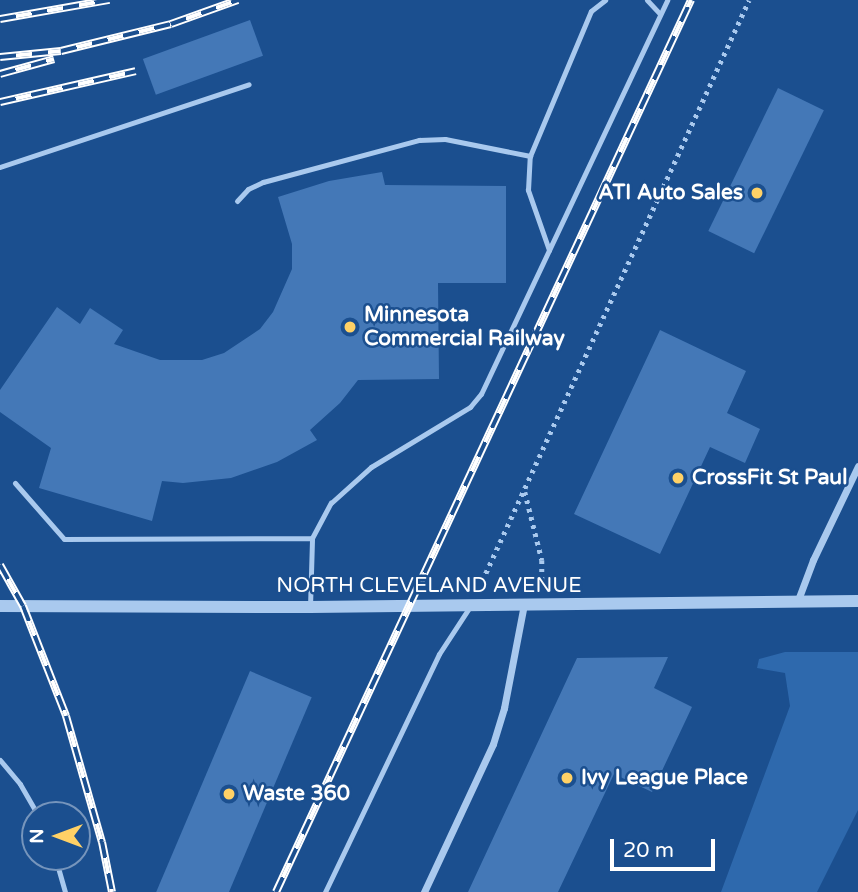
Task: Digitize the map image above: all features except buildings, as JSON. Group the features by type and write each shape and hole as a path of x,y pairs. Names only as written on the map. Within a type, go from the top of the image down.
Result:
{"street":[{"path":"798,600 858,466"},
{"name":"NORTH CLEVELAND AVENUE","path":"0,606 310,607 858,600"},
{"path":"424,892 493,744 506,698 524,603"}],"lane":[{"path":"548,250 528,190 530,156 591,11 605,0"},
{"path":"646,0 660,14"},
{"path":"310,607 312,538 331,503 371,467 470,407 481,394 667,0"},
{"path":"0,167 249,84"},
{"path":"237,201 248,189 263,182 419,140 444,139 530,156"},
{"path":"15,482 64,539 312,538"},
{"path":"325,892 439,654 472,604"},
{"path":"0,760 30,801"},
{"path":"59,871 65,892"}],"path":[{"path":"472,604 749,0"},
{"path":"524,490 542,560 543,605"}],"shaded area":[{"path":"785,652 858,652 858,810 817,892 721,892 790,706 785,673 757,668 759,659"}],"railway":[{"path":"0,19 109,0"},
{"path":"0,57 61,51 171,24 238,0"},
{"path":"276,892 691,0"},
{"path":"0,74 54,59"},
{"path":"0,102 136,71"},
{"path":"0,565 23,606 66,716 102,842 112,892"}],"place":[{"name":"ATI Auto Sales","path":"757,193"},
{"name":"Minnesota Commercial Railway","path":"350,327"},
{"name":"CrossFit St Paul","path":"678,478"},
{"name":"Ivy League Place","path":"567,778"},
{"name":"Waste 360","path":"229,794"}]}
